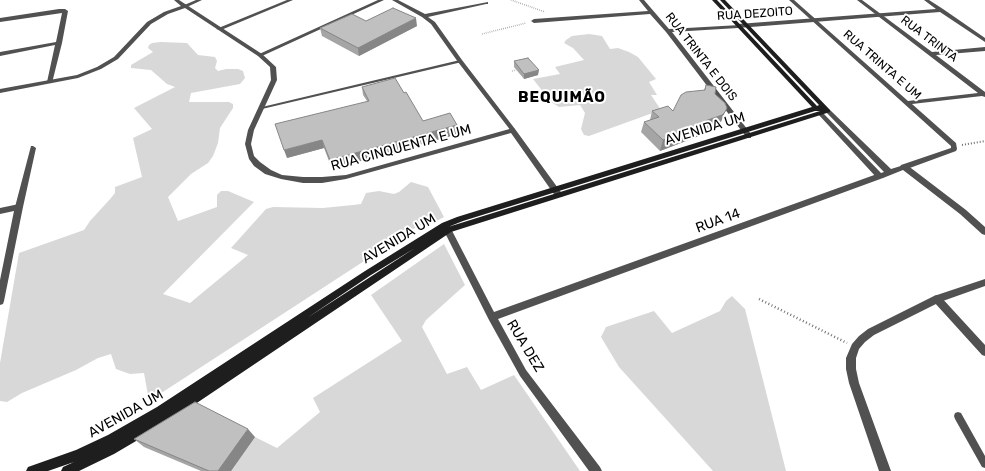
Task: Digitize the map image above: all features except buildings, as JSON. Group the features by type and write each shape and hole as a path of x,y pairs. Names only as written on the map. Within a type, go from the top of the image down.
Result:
{"main road":[{"path":"714,0 822,110"},
{"path":"722,0 822,110"},
{"name":"AVENIDA UM","path":"66,471 110,450 166,417 460,219 557,192 822,110"},
{"name":"AVENIDA UM","path":"32,471 78,455 112,439 161,411 368,273 446,228"}],"street":[{"name":"RUA CINQUENTA E UM","path":"176,0 260,55 273,67 275,74 274,80 251,130 248,144 251,157 257,164 268,172 303,180 322,180 346,177 513,130"},
{"path":"0,92 82,75 106,65 120,54 149,23 166,13 200,0"},
{"path":"219,29 291,0"},
{"path":"260,55 382,0"},
{"path":"394,0 424,16 433,23 513,130 557,192"},
{"name":"RUA TRINTA E DOIS","path":"641,0 668,31 747,133"},
{"name":"RUA TRINTA E UM","path":"791,0 952,142 954,148"},
{"name":"RUA TRINTA","path":"859,0 985,95"},
{"path":"926,0 985,40"},
{"path":"424,16 486,3"},
{"path":"0,20 64,10 66,13 50,82"},
{"name":"RUA DEZOITO","path":"668,31 941,10"},
{"path":"534,21 651,12"},
{"path":"0,54 59,43"},
{"path":"931,54 985,50"},
{"path":"908,103 985,95"},
{"path":"822,110 889,172"},
{"path":"822,110 880,176"},
{"path":"0,301 19,207 33,148"},
{"name":"RUA 14","path":"492,317 954,148"},
{"path":"904,167 941,194 985,232"},
{"path":"0,211 19,207"},
{"name":"RUA DEZ","path":"446,228 492,317 523,372 596,471"},
{"path":"885,471 854,382 851,369 851,358 855,347 871,332 937,299 985,282"},
{"path":"937,299 985,352"}],"lane":[{"path":"262,108 460,61"},
{"path":"958,416 985,464"}],"path":[{"path":"511,0 519,4 539,9 556,20"},
{"path":"482,34 534,21"},
{"path":"512,71 516,70"},
{"path":"954,148 985,141"},
{"path":"759,299 855,347"}],"shaded area":[{"path":"589,34 602,36 610,49 618,48 638,57 656,79 649,82 657,95 651,95 661,110 589,136 584,135 581,129 585,113 580,105 559,107 551,102 533,79 560,74 555,67 584,60 573,48 564,43 572,36"},
{"path":"152,43 187,43 198,55 215,57 217,61 215,68 218,71 238,69 243,71 245,78 240,84 191,93 189,102 229,102 233,104 233,108 220,128 218,143 213,156 208,163 191,174 168,197 178,221 217,207 217,195 221,191 228,191 254,202 163,294 190,303 248,255 231,248 266,209 273,207 323,208 361,204 366,193 379,191 394,194 399,192 411,182 428,187 444,217 433,223 418,226 149,401 144,373 130,374 116,369 111,354 98,358 76,370 22,393 7,402 0,401 0,363 19,253 84,230 115,193 115,187 142,177 133,138 152,129 134,108 175,87 167,84 151,70 131,68 131,65 153,52 148,48 149,45"},
{"path":"444,244 465,285 426,320 422,327 447,374 467,367 481,390 514,375 580,471 231,471 255,437 277,448 320,412 313,398 402,341 371,295"},
{"path":"732,296 745,309 786,471 713,471 619,367 601,337 606,327 654,311 672,333 720,311 726,301"}],"district":[{"name":"BEQUIMÃO","path":"562,98"}]}
